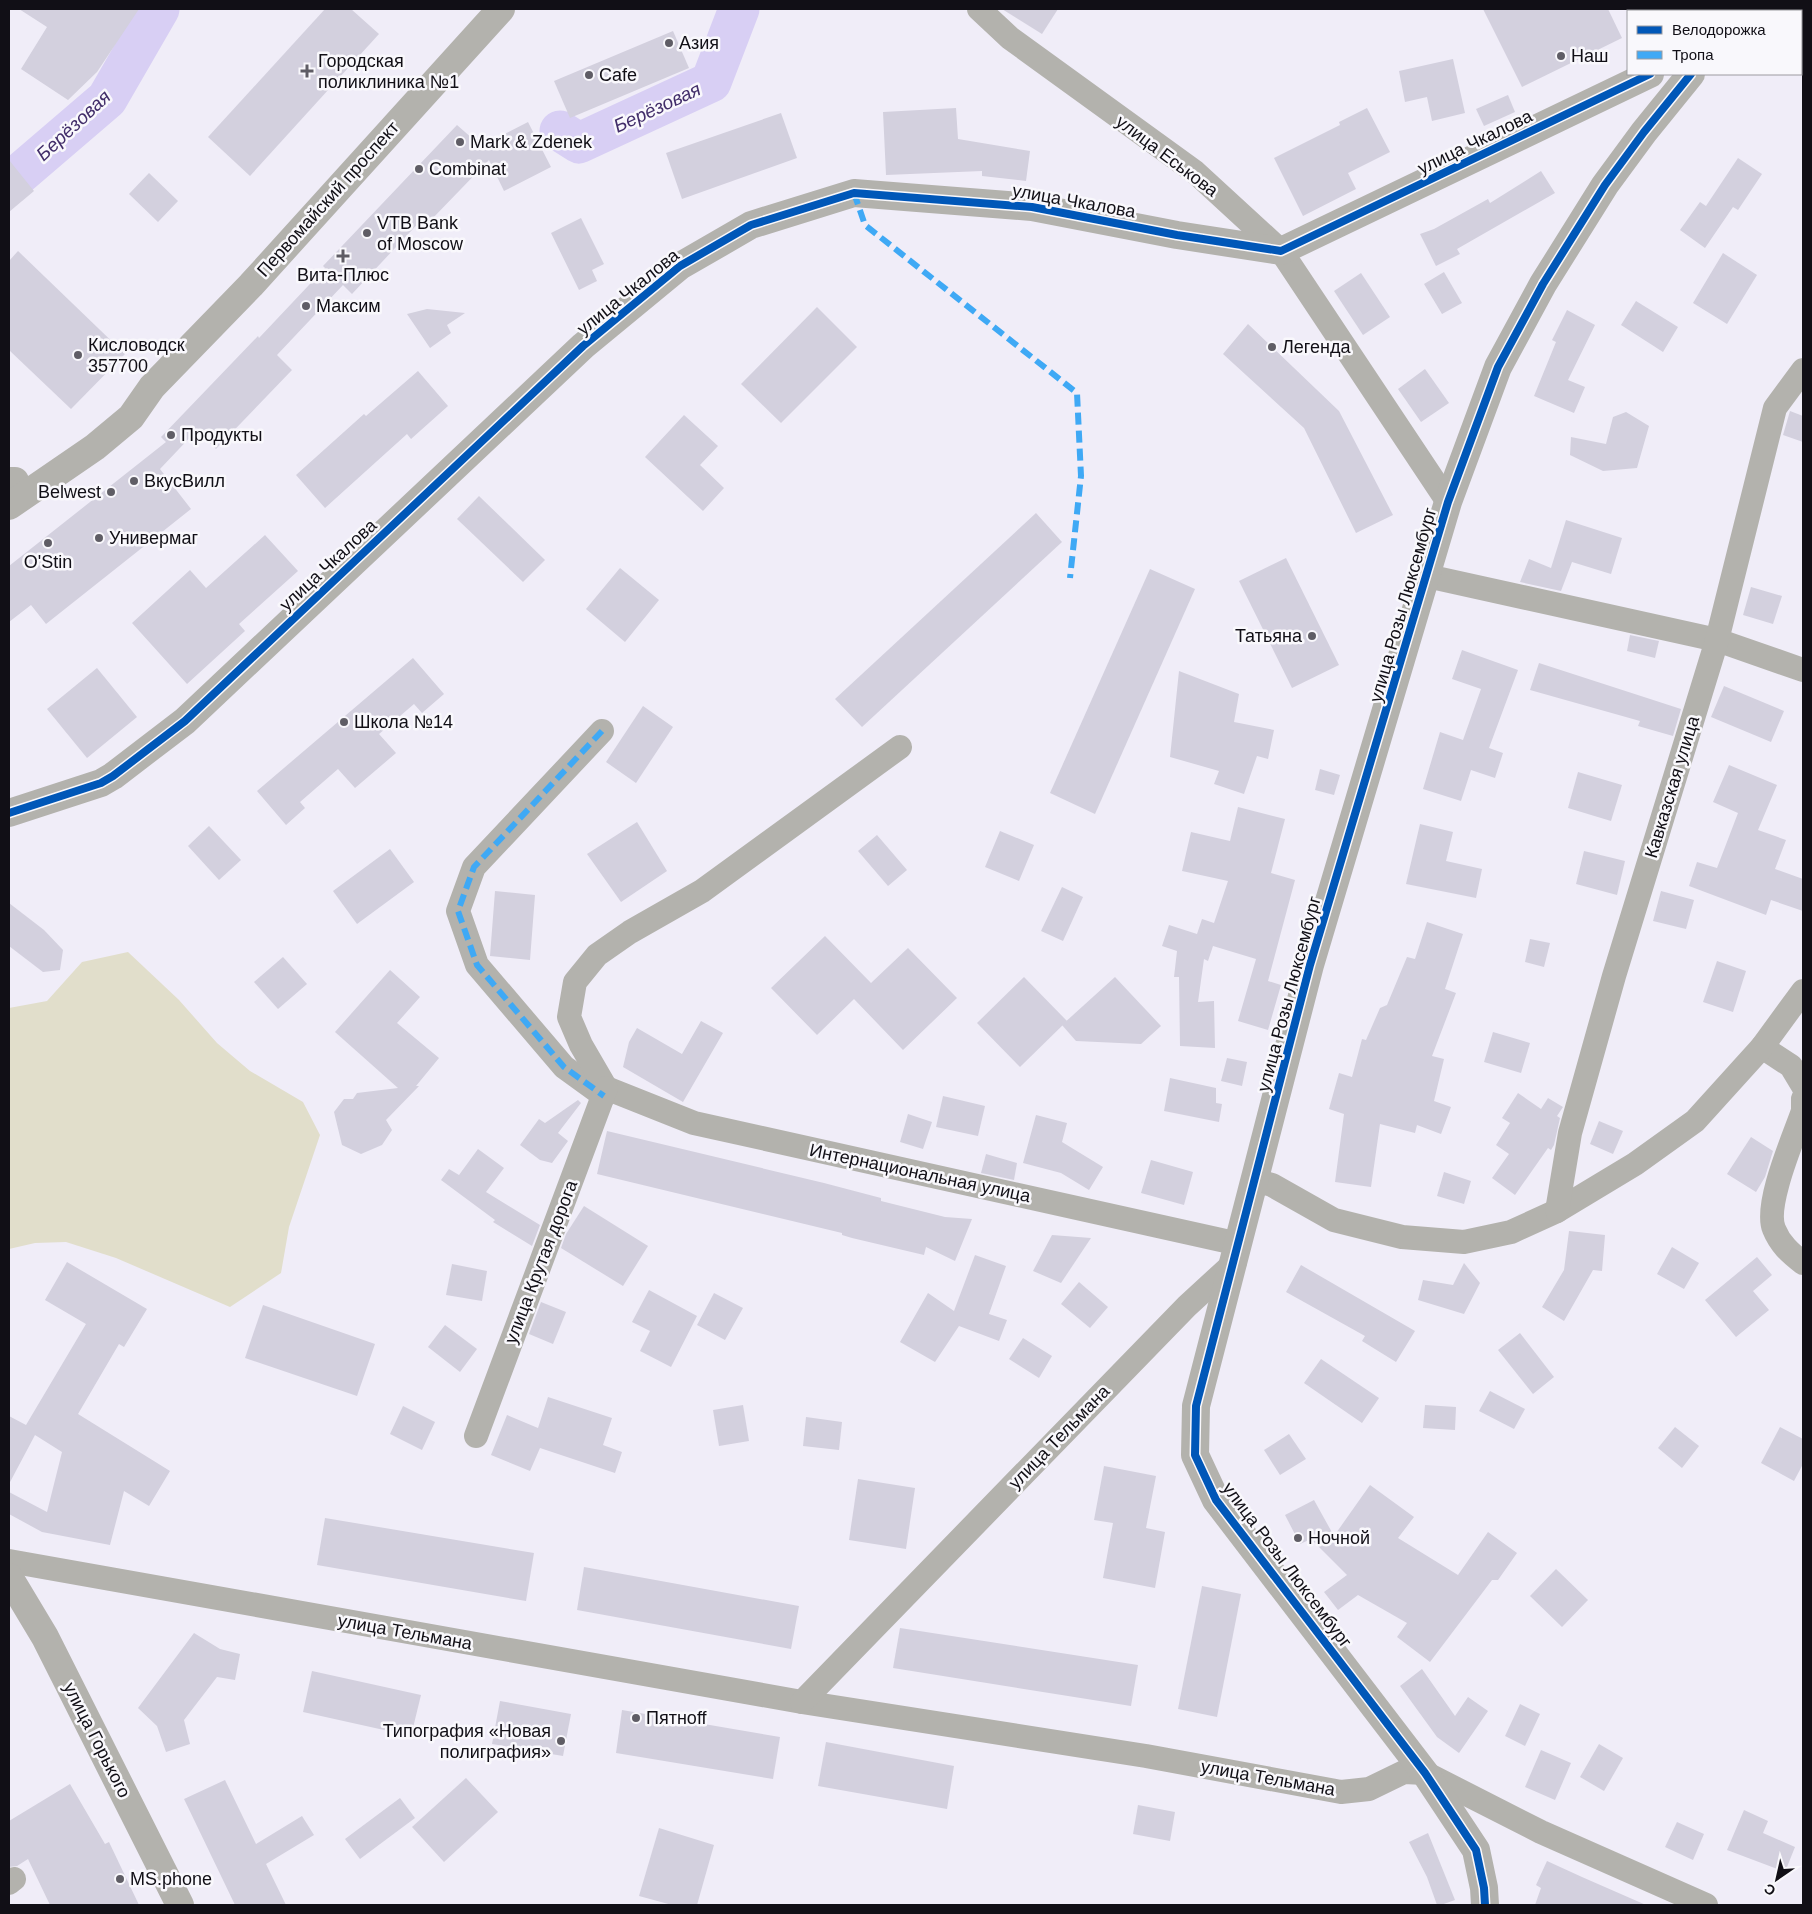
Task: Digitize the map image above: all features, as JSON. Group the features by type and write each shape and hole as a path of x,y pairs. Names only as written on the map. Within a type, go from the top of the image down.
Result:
{"street":[{"name":"Первомайский проспект","path":"10,488 95,446 131,417 152,387 251,285 501,9"},
{"name":"улица Еськова","path":"979,9 1018,44 1195,172 1281,251 1448,502"},
{"name":"улица Чкалова","path":"9,813 101,783 185,721 583,346 680,266 751,225 854,193 1032,207 1177,235 1281,251 1648,75"},
{"name":"улица Розы Люксембург","path":"1485,1905 1484,1888 1476,1850 1424,1773 1216,1500 1195,1455 1196,1406 1310,966 1448,502 1498,367 1543,284 1605,185 1644,132 1690,75"},
{"name":"Кавказская улица","path":"1557,1211 1575,1114 1614,976 1717,640 1775,408 1803,370"},
{"path":"1427,576 1717,640 1803,670"},
{"name":"Интернациональная улица","path":"602,730 474,868 458,911 477,966 564,1067 605,1092 694,1123 1237,1253"},
{"path":"605,1092 569,1017 575,982 597,955 630,932 702,891 900,748"},
{"path":"1255,1180 1272,1185 1334,1220 1402,1237 1464,1242 1511,1232 1557,1211 1635,1164 1695,1121 1762,1046 1803,991"},
{"path":"1762,1046 1791,1066 1803,1086"},
{"name":"улица Крутая дорога","path":"476,1436 605,1092"},
{"path":"1803,1099 1803,1111 1772,1201 1773,1227 1786,1250 1803,1263"},
{"name":"улица Тельмана","path":"802,1702 1237,1253"},
{"name":"улица Тельмана","path":"9,1561 802,1702 1146,1756 1341,1792 1369,1789 1404,1772 1424,1773 1541,1832 1706,1905"},
{"name":"улица Горького","path":"9,1577 45,1637 180,1905"}],"shaded area":[{"path":"128,952 179,1000 217,1043 250,1071 303,1102 320,1135 289,1227 281,1273 230,1307 116,1258 66,1242 35,1243 9,1249 9,1008 47,1001 82,962"}],"building":[{"path":"19,9 139,9 97,72 68,100 21,69 47,27"},
{"name":"Городская поликлиника №1","path":"325,9 351,9 379,34 250,176 208,137"},
{"path":"1002,9 1058,9 1042,34"},
{"path":"1483,9 1608,9 1622,38 1522,87"},
{"path":"673,31 689,68 570,118 554,81"},
{"path":"1453,59 1465,113 1432,121 1427,97 1405,102 1399,71"},
{"path":"1508,95 1515,112 1484,126 1476,109"},
{"path":"956,108 958,139 1030,151 1026,181 982,176 982,171 886,175 883,112"},
{"path":"1367,108 1390,152 1348,173 1356,189 1303,216 1274,158 1340,125 1339,122"},
{"path":"781,113 797,158 682,199 666,153"},
{"path":"528,122 551,167 504,191 489,160 431,220 426,215 352,294 343,285 277,355 292,370 216,449 197,430 160,469 191,509 46,624 31,605 9,622 9,566 166,442 161,437 258,336 259,338 325,268 323,266 457,125 481,146"},
{"path":"1738,158 1762,174 1738,210 1733,207 1705,248 1680,230 1700,202 1706,206"},
{"path":"9,160 34,191 9,212"},
{"path":"1541,171 1555,193 1457,249 1460,254 1436,266 1420,234 1434,229 1488,199 1490,203"},
{"path":"149,173 178,201 158,222 129,194"},
{"path":"581,218 604,264 592,270 597,281 579,290 551,233"},
{"path":"18,251 125,354 71,409 9,350 9,261"},
{"path":"1723,253 1757,275 1727,324 1693,303"},
{"path":"1444,272 1462,303 1442,314 1424,284"},
{"path":"1361,273 1390,317 1363,335 1334,291"},
{"path":"1636,301 1678,327 1663,352 1621,325"},
{"path":"817,307 857,347 781,423 741,384"},
{"path":"427,309 465,313 447,325 451,333 430,348 407,314"},
{"path":"1567,310 1595,325 1568,380 1585,387 1574,413 1534,396 1556,342 1552,340"},
{"path":"1248,324 1339,411 1393,515 1356,533 1304,428 1223,354"},
{"path":"1425,369 1449,403 1421,422 1398,389"},
{"path":"418,371 448,406 411,439 407,434 325,508 296,475 364,414 366,416"},
{"path":"1790,411 1803,416 1803,442 1783,435"},
{"path":"1626,412 1649,426 1637,468 1603,471 1570,455 1571,437 1606,444 1613,417"},
{"path":"684,415 718,446 700,465 724,488 703,511 645,457"},
{"path":"479,496 545,560 523,582 457,519"},
{"path":"1036,513 1062,542 862,727 835,699"},
{"path":"1566,520 1622,538 1611,574 1572,562 1561,591 1520,582 1529,559 1551,568"},
{"path":"265,535 298,571 239,624 245,631 187,684 132,623 190,570 206,588"},
{"path":"1286,558 1339,665 1292,688 1239,581"},
{"path":"620,568 659,600 625,642 586,609"},
{"path":"1150,569 1195,589 1095,814 1050,793"},
{"path":"1751,587 1782,596 1773,624 1743,615"},
{"path":"1630,635 1659,641 1655,658 1627,651"},
{"path":"1462,650 1518,670 1489,748 1503,753 1495,778 1471,770 1461,801 1423,789 1440,732 1463,740 1481,689 1452,679"},
{"path":"413,658 444,694 422,713 414,704 379,734 396,753 355,788 338,769 300,802 305,808 286,825 257,791"},
{"path":"1539,663 1681,709 1673,736 1638,726 1640,721 1530,690"},
{"path":"97,668 137,717 87,758 47,709"},
{"path":"1179,671 1239,694 1234,722 1274,730 1268,759 1257,756 1244,794 1214,784 1219,771 1170,757"},
{"path":"1724,686 1784,711 1771,742 1711,717"},
{"path":"643,706 673,727 636,783 606,762"},
{"path":"1729,765 1777,785 1758,830 1786,840 1775,869 1803,879 1803,911 1771,900 1766,915 1689,886 1697,862 1717,868 1738,813 1713,802"},
{"path":"1320,769 1340,775 1334,795 1315,790"},
{"path":"1578,772 1622,785 1611,821 1568,808"},
{"path":"1238,807 1285,819 1271,873 1295,880 1268,981 1281,985 1268,1030 1238,1021 1256,959 1213,946 1208,961 1204,959 1198,1002 1214,1001 1215,1048 1180,1046 1179,977 1174,977 1177,951 1162,946 1169,925 1197,934 1202,919 1214,923 1228,881 1182,871 1191,832 1230,841"},
{"path":"637,822 667,871 621,902 587,854"},
{"path":"1420,824 1453,832 1446,861 1482,869 1476,898 1406,884"},
{"path":"209,826 241,860 219,880 188,846"},
{"path":"1000,831 1034,845 1019,881 985,867"},
{"path":"877,835 907,870 888,886 858,851"},
{"path":"390,849 414,882 357,924 333,891"},
{"path":"1584,851 1625,861 1617,895 1576,884"},
{"path":"1062,887 1083,897 1063,941 1041,931"},
{"path":"495,891 535,895 530,960 490,956"},
{"path":"1661,891 1694,900 1686,929 1653,921"},
{"path":"9,903 44,930 63,950 60,970 43,972 9,946"},
{"path":"1427,922 1463,934 1445,989 1456,993 1432,1056 1444,1059 1434,1101 1451,1107 1441,1134 1417,1125 1415,1133 1380,1124 1371,1187 1335,1182 1344,1114 1329,1109 1339,1073 1352,1077 1362,1039 1366,1040 1380,1008 1387,1005 1407,957 1415,959"},
{"path":"825,936 871,983 908,948 957,998 903,1050 854,999 817,1035 771,988"},
{"path":"1530,939 1550,943 1544,967 1525,962"},
{"path":"283,957 307,984 278,1009 254,982"},
{"path":"1717,961 1746,971 1733,1012 1703,1002"},
{"path":"390,970 420,997 397,1023 439,1058 416,1086 419,1086 386,1120 392,1130 382,1145 361,1154 342,1145 334,1112 344,1099 353,1099 357,1093 398,1088 335,1032"},
{"path":"1024,977 1067,1021 1020,1067 977,1023"},
{"path":"1115,977 1161,1026 1141,1044 1076,1041 1062,1025"},
{"path":"701,1021 723,1033 683,1102 623,1067 629,1042 637,1028 682,1054"},
{"path":"1493,1032 1530,1043 1521,1073 1484,1062"},
{"path":"1227,1058 1247,1062 1242,1086 1221,1081"},
{"path":"1170,1078 1216,1088 1216,1103 1222,1104 1219,1122 1164,1111"},
{"path":"1518,1093 1541,1109 1548,1098 1563,1107 1557,1116 1560,1118 1554,1145 1551,1150 1548,1148 1515,1195 1492,1178 1509,1154 1496,1145 1510,1123 1502,1118"},
{"path":"943,1096 985,1106 978,1136 936,1127"},
{"path":"578,1100 581,1103 558,1133 568,1141 552,1163 540,1160 520,1145 539,1119 545,1123"},
{"path":"908,1114 932,1122 923,1149 900,1142"},
{"path":"1036,1115 1067,1123 1062,1142 1103,1167 1089,1190 1061,1173 1023,1163"},
{"path":"1599,1121 1623,1131 1613,1154 1590,1144"},
{"path":"607,1131 824,1183 881,1198 881,1201 945,1217 972,1219 955,1261 926,1247 924,1255 852,1238 842,1235 842,1233 597,1174"},
{"path":"1751,1137 1773,1151 1765,1177 1756,1192 1727,1174"},
{"path":"478,1149 504,1168 486,1192 540,1225 532,1246 493,1222 495,1220 441,1180 449,1169 459,1175"},
{"path":"986,1154 1017,1163 1014,1180 981,1173"},
{"path":"1151,1160 1193,1172 1184,1205 1141,1193"},
{"path":"1444,1172 1471,1181 1464,1204 1437,1196"},
{"path":"584,1206 648,1246 623,1286 561,1248 566,1234"},
{"path":"1569,1231 1605,1235 1602,1271 1593,1270 1564,1321 1542,1307 1564,1270"},
{"path":"1052,1235 1091,1238 1061,1283 1033,1271"},
{"path":"1672,1247 1699,1263 1684,1289 1657,1274"},
{"path":"975,1255 1006,1266 989,1314 1007,1320 999,1341 959,1326 935,1362 900,1342 928,1293 954,1311"},
{"path":"1757,1257 1772,1275 1753,1291 1769,1310 1736,1337 1705,1300"},
{"path":"67,1262 147,1309 124,1347 119,1344 78,1414 170,1471 149,1506 124,1491 110,1545 42,1532 9,1514 9,1492 47,1512 62,1452 35,1435 9,1484 9,1416 26,1425 86,1324 45,1300"},
{"path":"1464,1263 1480,1283 1464,1314 1418,1300 1423,1280 1453,1285"},
{"path":"452,1264 487,1271 482,1301 446,1295"},
{"path":"1301,1265 1415,1331 1396,1362 1362,1341 1365,1336 1286,1292"},
{"path":"1079,1282 1108,1307 1090,1328 1061,1304"},
{"path":"649,1290 697,1316 671,1367 640,1351 650,1331 632,1322"},
{"path":"714,1293 743,1308 725,1340 697,1325"},
{"path":"541,1302 566,1312 553,1344 529,1334"},
{"path":"263,1305 375,1344 357,1396 245,1358"},
{"path":"445,1325 477,1349 460,1372 428,1347"},
{"path":"1520,1333 1554,1377 1533,1394 1498,1350"},
{"path":"1023,1338 1052,1356 1039,1378 1009,1359"},
{"path":"1321,1359 1379,1398 1362,1423 1304,1383"},
{"path":"1490,1391 1525,1409 1514,1429 1479,1411"},
{"path":"548,1397 612,1418 603,1445 622,1452 615,1473 540,1448 530,1471 491,1455 507,1415 538,1428"},
{"path":"743,1405 749,1441 719,1446 713,1410"},
{"path":"1425,1405 1456,1407 1455,1430 1423,1428"},
{"path":"403,1406 435,1422 422,1450 390,1434"},
{"path":"806,1417 842,1422 839,1450 803,1446"},
{"path":"1675,1427 1699,1446 1682,1468 1658,1448"},
{"path":"1780,1427 1803,1439 1803,1464 1794,1481 1761,1463"},
{"path":"1289,1434 1306,1459 1280,1475 1264,1450"},
{"path":"1104,1466 1156,1476 1146,1528 1165,1532 1155,1588 1103,1578 1113,1523 1094,1520"},
{"path":"858,1479 915,1488 906,1549 849,1540"},
{"path":"1370,1485 1414,1517 1398,1538 1458,1575 1488,1532 1517,1553 1498,1580 1492,1580 1430,1662 1397,1637 1407,1623 1358,1595 1338,1610 1324,1592 1347,1575 1311,1539 1300,1544 1285,1515 1314,1500 1334,1536"},
{"path":"325,1518 534,1553 526,1601 317,1565"},
{"path":"584,1567 799,1606 791,1649 577,1610"},
{"path":"1556,1569 1588,1600 1562,1627 1530,1596"},
{"path":"1202,1586 1241,1594 1217,1717 1178,1709"},
{"path":"900,1628 1138,1665 1131,1706 893,1668"},
{"path":"194,1633 220,1649 240,1654 235,1680 217,1677 184,1720 190,1744 166,1752 157,1726 138,1708"},
{"path":"1422,1669 1455,1716 1468,1697 1488,1711 1459,1753 1437,1737 1400,1686"},
{"path":"312,1671 421,1695 411,1736 303,1712"},
{"path":"500,1701 571,1714 563,1756 492,1744"},
{"path":"1520,1704 1540,1714 1525,1746 1505,1736"},
{"path":"622,1710 780,1737 773,1779 616,1753"},
{"path":"826,1742 954,1766 947,1809 818,1786"},
{"path":"1599,1744 1623,1758 1604,1791 1580,1777"},
{"path":"1541,1750 1571,1763 1555,1800 1525,1787"},
{"path":"466,1778 498,1812 444,1862 412,1827"},
{"path":"225,1780 256,1844 302,1816 314,1835 266,1864 286,1905 235,1905 184,1799"},
{"path":"70,1784 105,1844 109,1842 139,1905 50,1905 28,1859 17,1866 9,1867 9,1821"},
{"path":"400,1798 415,1818 360,1859 345,1839"},
{"path":"1138,1805 1175,1812 1170,1841 1133,1834"},
{"path":"1744,1810 1768,1821 1763,1833 1795,1847 1785,1872 1727,1850"},
{"path":"1677,1822 1704,1834 1693,1860 1665,1847"},
{"path":"659,1828 714,1845 697,1905 672,1905 639,1896"},
{"path":"1428,1833 1455,1900 1441,1905 1437,1905 1427,1877 1409,1842"},
{"path":"1547,1861 1646,1905 1535,1905 1541,1888 1536,1885"}],"waterway":[{"name":"Берёзовая","path":"9,183 107,99 159,9"},
{"name":"Берёзовая","path":"560,131 579,143 711,82 739,9"}],"marked path":[{"path":"854,193 865,225 1077,393 1081,476 1070,578"},
{"path":"602,731 474,867 458,911 477,965 564,1067 604,1096"}],"cycle path":[{"path":"9,813 101,783 185,721 583,346 680,266 751,225 854,193 1032,207 1177,235 1281,251 1648,75"},
{"path":"1485,1905 1484,1888 1476,1850 1425,1773 1216,1500 1195,1455 1196,1406 1310,965 1448,502 1498,367 1543,284 1605,185 1644,132 1690,75"}],"place":[{"name":"Азия","path":"669,43"},
{"name":"Наш","path":"1561,56"},
{"name":"Городская поликлиника №1","path":"307,71"},
{"name":"Cafe","path":"589,75"},
{"name":"Mark & Zdenek","path":"460,142"},
{"name":"Combinat","path":"419,169"},
{"name":"VTB Bank of Moscow","path":"367,233"},
{"name":"Вита-Плюс","path":"343,256"},
{"name":"Максим","path":"306,306"},
{"name":"Легенда","path":"1272,347"},
{"name":"Кисловодск 357700","path":"78,355"},
{"name":"Продукты","path":"171,435"},
{"name":"ВкусВилл","path":"134,481"},
{"name":"Belwest","path":"111,492"},
{"name":"Универмаг","path":"99,538"},
{"name":"O'Stin","path":"48,543"},
{"name":"Татьяна","path":"1312,636"},
{"name":"Школа №14","path":"344,722"},
{"name":"Ночной","path":"1298,1538"},
{"name":"Пятнoff","path":"636,1718"},
{"name":"Типография «Новая полиграфия»","path":"561,1741"},
{"name":"MS.phone","path":"120,1879"}]}
